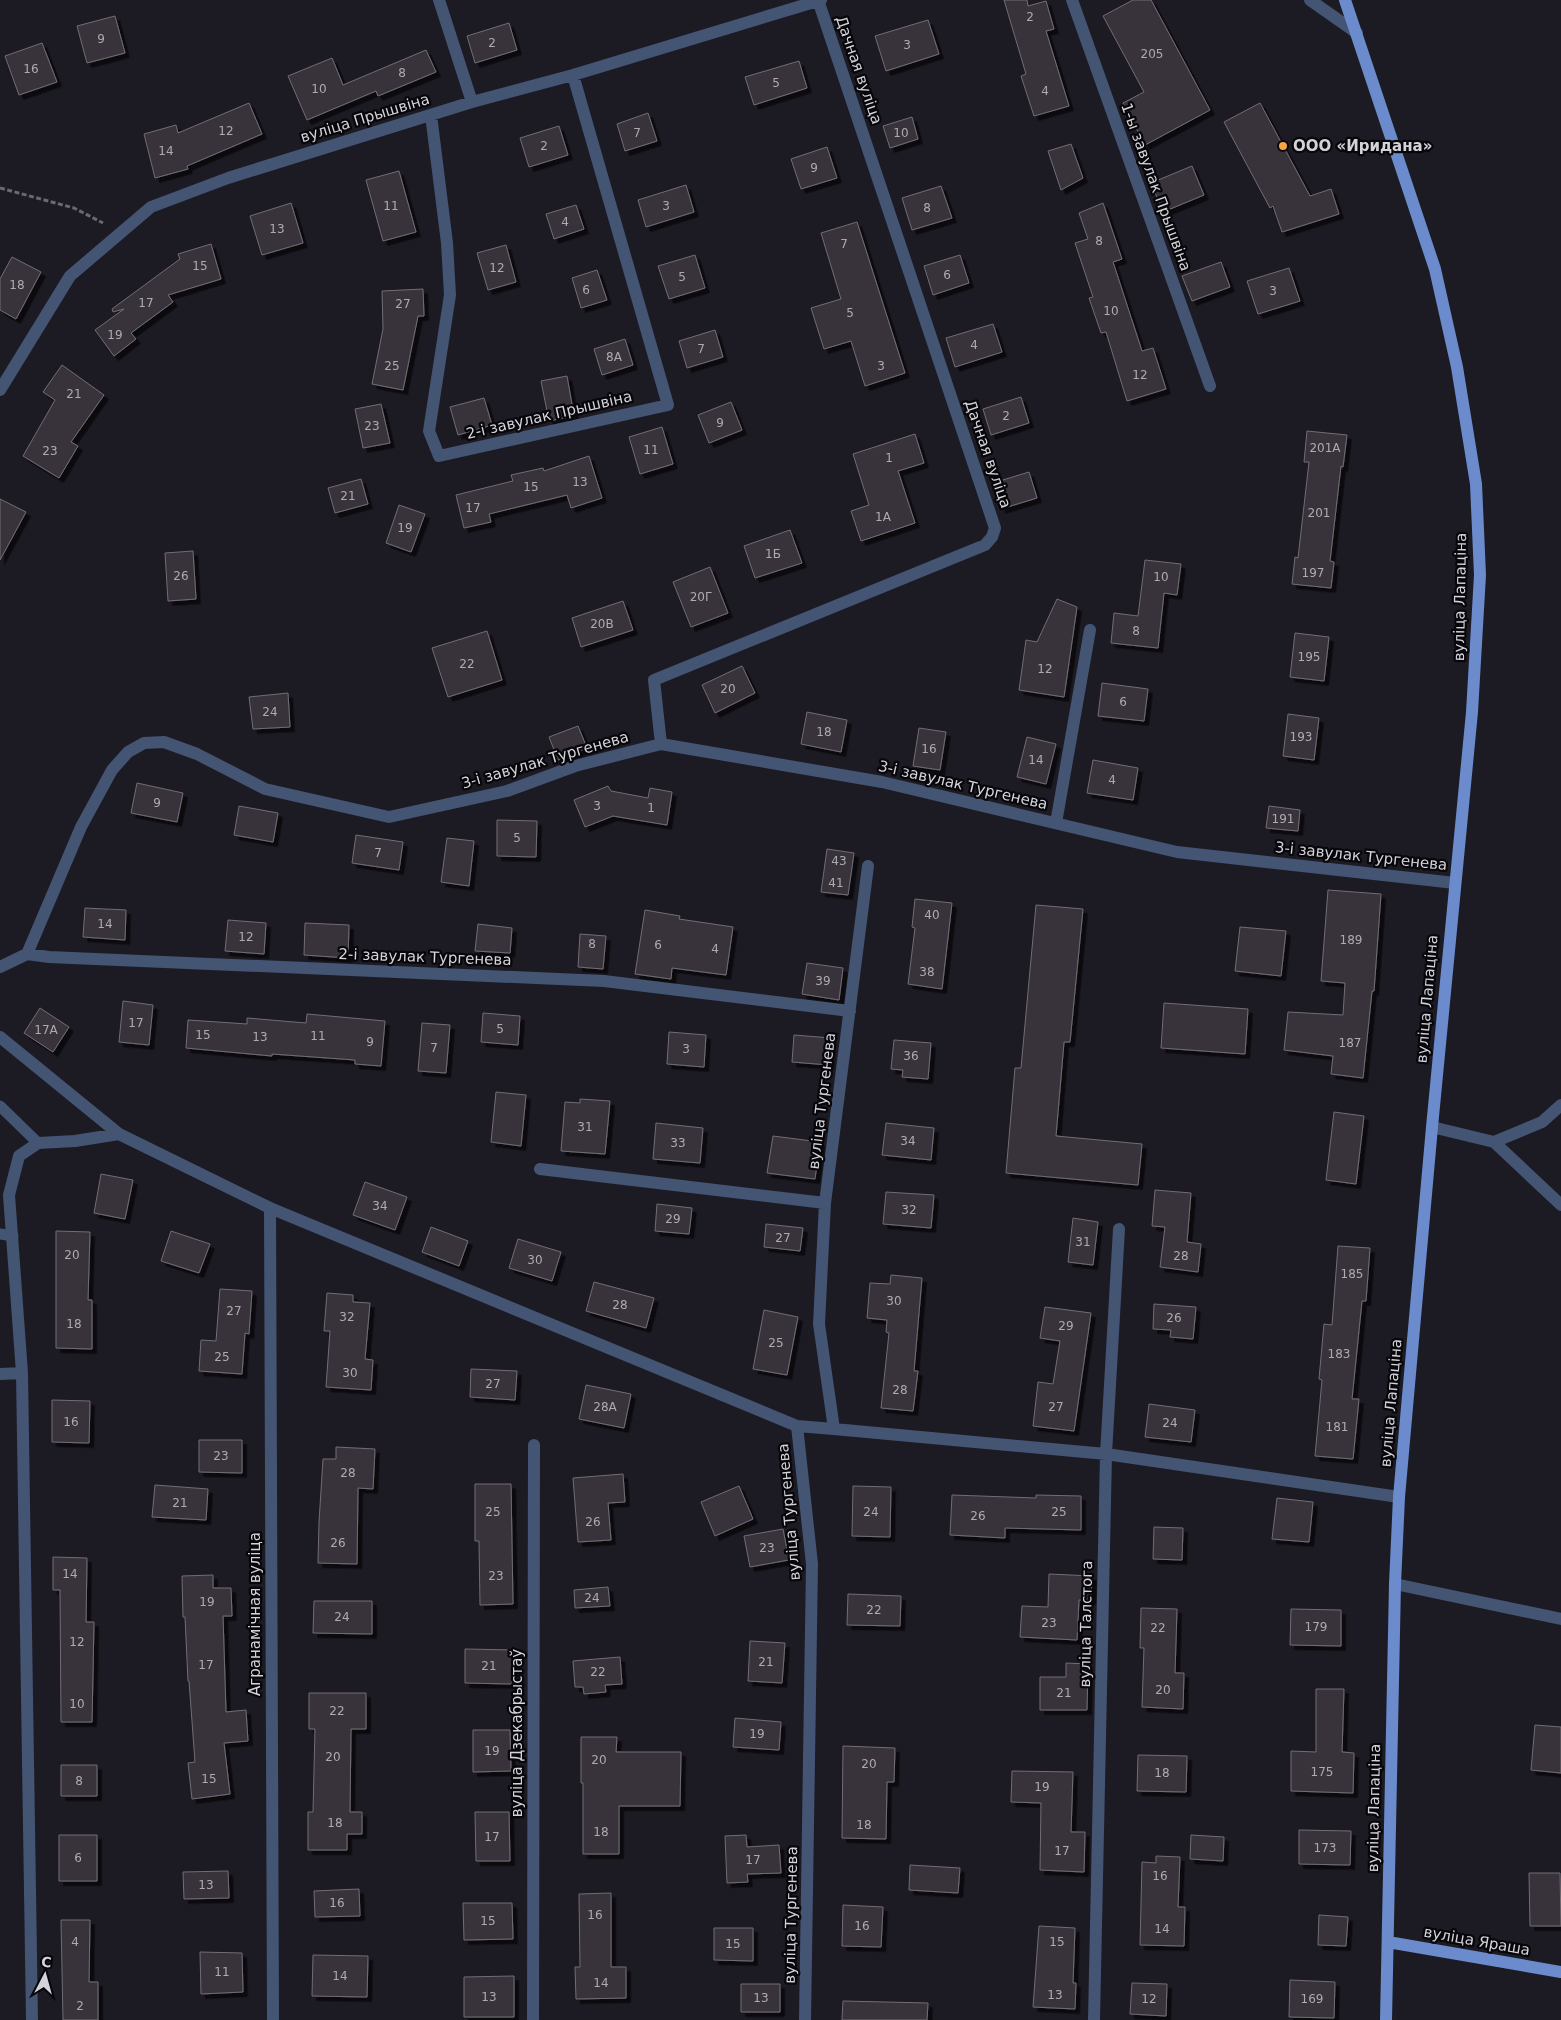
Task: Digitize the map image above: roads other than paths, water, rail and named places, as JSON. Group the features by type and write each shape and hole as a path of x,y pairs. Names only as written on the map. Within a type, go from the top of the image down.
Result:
{"main road":[{"name":"вуліца Лапаціна","path":"1345,0 1435,269 1457,366 1476,484 1480,575 1472,712 1399,1497 1395,1584 1386,2020"},
{"name":"вуліца Яраша","path":"1388,1942 1561,1972"}],"street":[{"path":"439,0 472,102"},
{"name":"вуліца Прышвіна","path":"0,390 70,276 151,207 228,178 430,115 573,75 819,0"},
{"name":"Дачная вуліца","path":"661,744 654,680 985,544 992,537 995,528 819,0"},
{"name":"1-ы завулак Прышвіна","path":"1072,0 1210,386"},
{"path":"1310,0 1357,33"},
{"name":"2-і завулак Прышвіна","path":"430,115 447,243 450,295 429,431 439,456 668,405 573,75"},
{"name":"3-і завулак Тургенева","path":"1056,823 1090,630"},
{"name":"3-і завулак Тургенева","path":"27,954 81,827 108,778 128,752 144,743 164,742 197,754 265,789 389,817 507,791 575,766 661,744 882,782 1177,852 1455,883"},
{"name":"вуліца Тургенева","path":"805,2020 812,1564 797,1426 834,1429 819,1324 825,1202 868,866"},
{"path":"0,967 27,954"},
{"name":"2-і завулак Тургенева","path":"27,954 59,958 604,981 850,1011"},
{"path":"0,1037 119,1134 270,1208 797,1426"},
{"path":"1494,1142 1542,1122 1561,1105"},
{"path":"1432,1127 1494,1142 1561,1205"},
{"path":"32,2020 22,1372 6,1235 9,1195 20,1156 38,1143 75,1141 119,1134"},
{"path":"540,1169 825,1202"},
{"name":"Агранамічная вуліца","path":"270,1208 273,2020"},
{"name":"вуліца Талстога","path":"1094,2020 1106,1454 1119,1229"},
{"path":"0,1374 22,1372"},
{"path":"834,1429 1106,1454 1399,1497"},
{"name":"вуліца Дзекабрыстаў","path":"533,2020 534,1445"},
{"path":"1395,1584 1561,1619"}],"lane":[{"path":"0,1106 38,1143"}],"place":[{"name":"ООО «Иридана»","path":"1283,146"}]}
